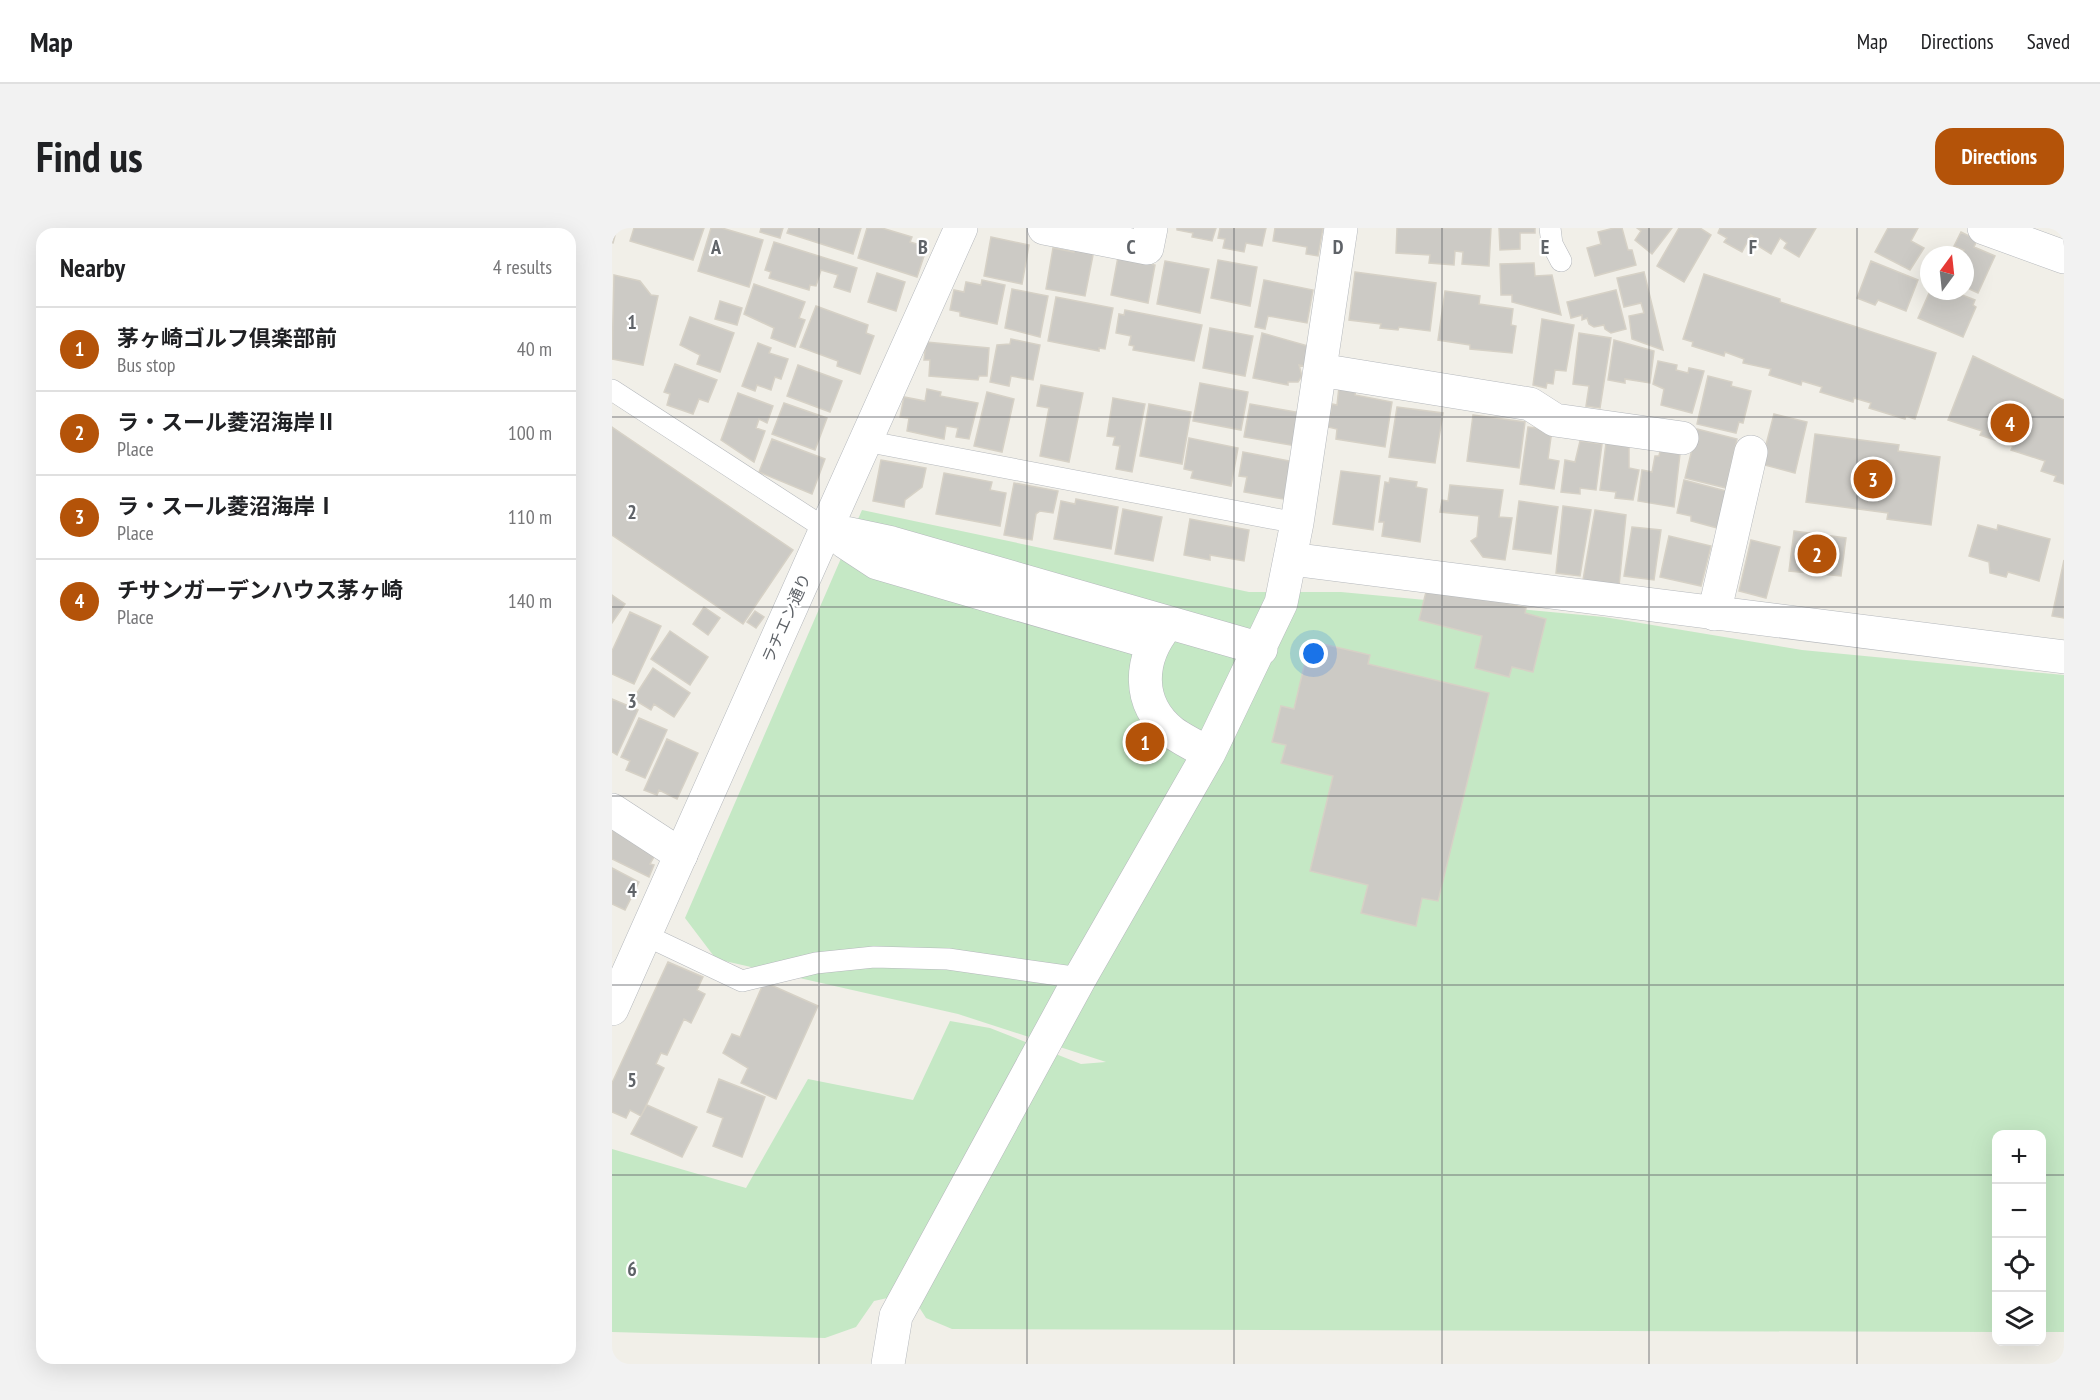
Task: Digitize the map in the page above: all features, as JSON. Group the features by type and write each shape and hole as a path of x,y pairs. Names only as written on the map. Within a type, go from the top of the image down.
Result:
{"street":[{"path":"1044,228 1147,248 1151,228"},
{"path":"888,1364 896,1316 1080,978 1209,753 1261,650 1281,603 1297,523 1341,228"},
{"path":"1984,228 2064,257"},
{"name":"ラチエン通り","path":"612,1009 865,441 951,230"},
{"path":"1320,370 1530,404 1555,420 1682,438"},
{"path":"1714,614 1751,452"},
{"path":"826,529 892,543 1160,633 1261,650"},
{"path":"1291,559 2064,657"},
{"path":"1160,633 1145,664 1145,675 1153,712 1172,732 1209,753"},
{"path":"612,810 681,855"}],"lane":[{"path":"1550,228 1552,244 1561,261"},
{"path":"612,390 826,529"},
{"path":"865,441 1297,523"},
{"path":"645,935 742,981 816,963 874,957 948,959 1080,978"}],"green space":[{"path":"862,510 1249,592 1341,592 1604,617 1802,650 2064,675 2064,1332 2046,1332 2046,1130 1992,1130 1992,1332 952,1329 926,1318 910,1293 874,1301 856,1327 825,1338 612,1332 612,1149 746,1188 808,1079 913,1100 950,1021 990,1028 1081,1064 1106,1062 958,1014 716,959 685,918"}],"building":[{"path":"612,228 617,228 613,243 612,243"},
{"path":"634,228 704,228 693,260 630,241"},
{"path":"711,228 722,228 763,240 749,287 698,271"},
{"path":"761,228 783,228 780,238 760,232"},
{"path":"789,228 861,228 853,254 787,233"},
{"path":"867,228 882,228 912,237 910,242 927,247 917,277 858,258"},
{"path":"1177,228 1216,228 1212,241 1192,237 1193,233 1177,230"},
{"path":"1220,228 1266,228 1262,246 1246,243 1244,252 1223,248 1225,239 1218,238"},
{"path":"1275,228 1323,228 1318,256 1306,254 1307,247 1273,241"},
{"path":"1397,228 1491,228 1489,266 1462,264 1463,252 1455,251 1454,265 1429,263 1430,255 1396,253"},
{"path":"1499,228 1535,228 1535,233 1520,233 1520,249 1500,250"},
{"path":"1622,228 1628,250 1632,250 1636,265 1595,276 1587,248 1601,244 1598,232"},
{"path":"1637,228 1672,228 1652,254 1635,240 1641,231"},
{"path":"1679,228 1700,228 1711,235 1684,282 1657,266"},
{"path":"1720,228 1816,228 1799,257 1784,248 1787,243 1780,238 1771,254 1755,244 1757,240 1751,235 1742,252 1724,242 1727,238 1718,233"},
{"path":"1888,228 1918,228 1911,241 1920,246 1920,254 1910,270 1875,252"},
{"path":"1961,232 1977,240 1974,247 1954,246"},
{"path":"991,237 1029,245 1022,284 984,276"},
{"path":"774,242 857,268 850,292 834,287 838,275 821,270 816,286 810,285 809,290 769,278 771,272 765,270"},
{"path":"1075,246 1094,250 1085,296 1046,289 1053,248 1074,252"},
{"path":"1974,247 1995,256 1978,293 1974,291"},
{"path":"1118,257 1155,265 1148,303 1111,295"},
{"path":"1218,260 1257,267 1250,306 1211,298"},
{"path":"1165,261 1209,269 1200,313 1157,304"},
{"path":"1871,261 1918,280 1906,311 1878,300 1875,305 1857,298"},
{"path":"1534,263 1535,276 1552,275 1561,315 1512,302 1512,295 1501,295 1500,264"},
{"path":"1355,272 1436,283 1430,331 1399,327 1398,330 1380,328 1381,324 1349,320"},
{"path":"1644,272 1663,350 1632,339 1629,316 1644,313 1641,303 1624,307 1617,278"},
{"path":"877,273 905,282 896,311 868,302"},
{"path":"1704,274 1780,299 1780,302 1936,353 1915,419 1906,416 1905,419 1869,408 1871,403 1854,398 1853,402 1820,392 1822,387 1802,381 1801,385 1769,375 1771,369 1743,363 1744,359 1725,352 1724,356 1692,346 1693,342 1683,339"},
{"path":"614,275 640,281 651,295 658,296 643,365 612,359"},
{"path":"982,280 1005,285 997,324 960,316 960,312 950,310 954,290 964,292 966,282 981,285"},
{"path":"1264,280 1313,290 1307,323 1268,316 1265,329 1255,327"},
{"path":"754,284 805,302 799,318 805,320 795,347 771,338 774,328 744,314"},
{"path":"1012,289 1048,296 1040,337 1005,328"},
{"path":"1616,290 1626,329 1611,333 1605,329 1604,325 1594,327 1589,324 1587,318 1582,320 1582,315 1571,318 1567,302"},
{"path":"1445,291 1480,296 1479,304 1513,309 1511,325 1516,326 1512,353 1470,349 1470,345 1438,340"},
{"path":"1056,297 1113,308 1105,349 1099,348 1099,351 1048,341"},
{"path":"1926,300 1975,300 1973,305 1976,307 1963,337 1918,318"},
{"path":"720,301 742,308 737,325 715,319"},
{"path":"816,306 868,325 866,333 874,336 860,374 837,366 838,361 800,347"},
{"path":"1125,310 1202,325 1194,361 1133,350 1134,346 1129,345 1131,336 1116,333 1119,314 1124,315"},
{"path":"690,317 734,333 720,372 697,364 700,355 680,345"},
{"path":"1542,319 1574,325 1566,371 1555,370 1553,384 1547,383 1546,388 1533,385"},
{"path":"1210,328 1253,336 1245,376 1203,368"},
{"path":"1262,333 1308,346 1304,366 1299,365 1302,376 1298,382 1288,382 1288,385 1253,378"},
{"path":"1579,333 1611,338 1600,408 1586,406 1589,386 1573,384"},
{"path":"1011,339 1040,345 1033,380 1011,376 1009,386 990,382 997,345 1010,344"},
{"path":"1614,340 1654,351 1650,383 1625,379 1625,383 1608,380"},
{"path":"926,342 989,348 987,376 979,376 978,380 929,376 930,360 924,360"},
{"path":"758,343 771,348 769,353 788,359 781,379 775,377 771,390 757,385 755,391 742,386"},
{"path":"1973,356 2064,400 2064,484 2054,481 2056,476 2041,471 2045,461 2011,450 2013,446 1980,435 1982,431 1948,420"},
{"path":"1658,361 1677,365 1676,370 1688,373 1689,368 1704,371 1692,413 1661,405 1664,389 1653,384"},
{"path":"675,364 717,380 708,402 699,399 693,414 667,405 670,394 664,392"},
{"path":"798,365 842,381 830,412 787,396"},
{"path":"1708,376 1732,382 1731,386 1751,391 1743,423 1739,422 1736,433 1697,424"},
{"path":"1200,383 1248,392 1241,430 1193,421"},
{"path":"1041,385 1083,393 1069,462 1040,456 1049,408 1037,406"},
{"path":"1339,387 1356,390 1355,395 1392,402 1385,447 1336,439 1337,429 1328,427 1332,404 1337,405"},
{"path":"927,389 941,392 940,396 978,403 969,439 956,437 958,428 946,426 944,439 907,431 909,418 900,417 904,397 925,401"},
{"path":"987,392 1014,399 1002,452 974,446"},
{"path":"738,393 773,406 767,423 759,419 756,428 765,431 754,462 721,440"},
{"path":"1113,398 1145,404 1132,472 1116,469 1120,446 1113,445 1115,437 1107,436"},
{"path":"784,403 827,418 815,450 772,434"},
{"path":"1149,404 1191,412 1182,464 1140,456"},
{"path":"1250,404 1302,413 1296,446 1244,437"},
{"path":"1397,407 1443,413 1435,463 1389,457"},
{"path":"1774,414 1807,422 1795,473 1761,464"},
{"path":"1473,415 1525,422 1519,468 1467,461"},
{"path":"612,427 793,550 743,624 612,535"},
{"path":"1528,427 1552,430 1548,459 1559,461 1554,489 1520,484"},
{"path":"1697,429 1737,439 1726,488 1685,478"},
{"path":"1815,434 1899,445 1898,451 1940,457 1931,525 1887,519 1888,513 1806,502"},
{"path":"1189,438 1238,448 1231,486 1191,478 1193,471 1184,469"},
{"path":"772,439 825,459 812,494 759,472"},
{"path":"1580,441 1602,444 1596,490 1580,488 1580,494 1561,492 1565,460 1575,462"},
{"path":"1606,443 1629,447 1629,468 1639,470 1633,500 1615,498 1616,492 1600,490"},
{"path":"1660,451 1680,454 1674,507 1638,501 1642,470 1652,472 1655,456 1659,456"},
{"path":"1243,452 1295,462 1289,500 1244,492 1247,477 1239,476"},
{"path":"881,460 926,468 922,487 905,500 904,507 873,501"},
{"path":"1341,471 1380,476 1373,530 1333,524"},
{"path":"944,473 992,482 990,490 1006,493 1000,526 936,514"},
{"path":"1390,478 1417,482 1416,487 1427,489 1420,542 1382,536 1384,522 1379,522 1385,482 1389,483"},
{"path":"1684,480 1730,492 1721,529 1691,521 1691,516 1677,513"},
{"path":"1014,483 1058,491 1053,513 1040,511 1036,514 1032,540 1004,535"},
{"path":"1450,485 1503,490 1499,517 1512,518 1505,560 1483,557 1471,541 1477,537 1479,516 1440,512 1442,500 1448,501"},
{"path":"1076,499 1118,507 1111,549 1054,539 1061,501 1075,504"},
{"path":"1519,501 1558,507 1551,554 1513,549"},
{"path":"1563,506 1591,510 1580,576 1556,573"},
{"path":"1123,509 1162,517 1153,561 1115,554"},
{"path":"1595,510 1626,515 1619,586 1583,580"},
{"path":"1190,519 1249,530 1244,561 1210,555 1210,560 1184,555"},
{"path":"1978,525 1997,530 1998,525 2050,539 2039,581 2008,572 2006,577 1990,573 1989,562 1969,556"},
{"path":"1632,527 1661,530 1654,580 1624,576"},
{"path":"1794,531 1846,538 1841,576 1789,571"},
{"path":"1669,536 1711,546 1701,586 1660,577"},
{"path":"1751,540 1780,547 1766,598 1739,591"},
{"path":"2064,560 2064,618 2052,616"},
{"path":"1428,584 1526,608 1525,613 1546,619 1533,672 1512,667 1509,677 1475,668 1482,636 1419,620"},
{"path":"612,595 625,604 612,623"},
{"path":"704,607 720,618 708,635 693,624"},
{"path":"755,611 764,617 756,628 747,622"},
{"path":"630,612 661,626 634,684 612,674 612,651"},
{"path":"670,631 708,657 690,685 651,659"},
{"path":"1310,641 1370,655 1368,664 1489,693 1438,901 1422,898 1416,926 1361,913 1368,885 1310,871 1333,776 1281,763 1286,745 1272,742 1281,706 1294,709"},
{"path":"653,668 690,693 674,717 654,704 651,710 633,699"},
{"path":"612,699 638,710 617,755 612,752"},
{"path":"639,718 667,730 645,778 626,770 630,761 621,757"},
{"path":"667,739 698,753 677,799 659,790 657,795 644,790"},
{"path":"612,820 654,857 650,864 654,865 649,877 612,859"},
{"path":"612,868 639,882 625,910 612,904"},
{"path":"668,962 703,977 697,990 705,994 691,1023 684,1019 667,1055 661,1053 656,1064 664,1068 641,1116 630,1110 626,1118 612,1112 612,1083"},
{"path":"764,982 818,1006 776,1099 741,1083 748,1068 723,1053 732,1034 740,1037"},
{"path":"719,1079 765,1097 742,1157 713,1146 723,1118 707,1112"},
{"path":"647,1105 697,1127 682,1157 631,1134"}],"place":[{"name":"チサンガーデンハウス茅ヶ崎","path":"2010,423"},
{"name":"ラ・スール菱沼海岸Ⅰ","path":"1873,479"},
{"name":"ラ・スール菱沼海岸Ⅱ","path":"1817,554"},
{"name":"茅ヶ崎ゴルフ倶楽部前","path":"1145,742"}]}
